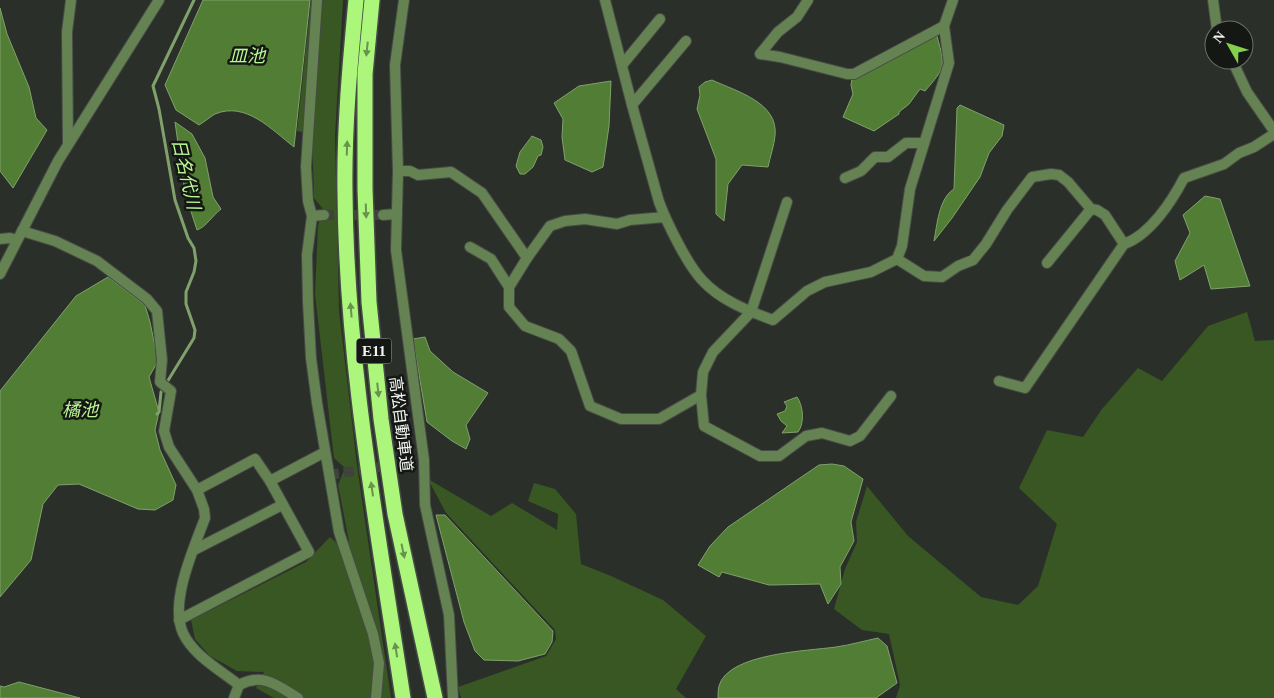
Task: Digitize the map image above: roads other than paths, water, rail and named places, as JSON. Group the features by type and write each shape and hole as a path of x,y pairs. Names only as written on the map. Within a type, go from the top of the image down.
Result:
{"highway":[{"name":"E11","path":"356,0 349,70 345,192 350,303 362,421 403,698"},
{"name":"高松自動車道","path":"372,0 365,74 365,189 369,302 381,419 395,514 434,698"}],"street":[{"path":"68,144 67,32 71,0"},
{"path":"0,274 68,144 159,0"},
{"path":"317,0 306,167 308,201 312,216 307,255 312,367 339,532 373,634 379,663 376,698"},
{"path":"404,0 394,65 398,171 396,250 424,460 425,505 450,614 453,698"},
{"path":"605,0 649,169 665,217 690,263 702,280 719,295 751,312 773,320 807,291 825,282 871,272 897,260 902,246 910,189 949,63 944,26 953,0"},
{"path":"808,0 797,17 778,32 760,54 780,57 846,74 854,74 944,26"},
{"path":"1213,0 1216,20"},
{"path":"623,64 660,19"},
{"path":"632,104 686,41"},
{"path":"999,381 1025,388 1124,244 1132,242 1148,228 1175,196 1184,178 1224,164 1239,153 1264,142 1274,132 1247,92 1237,70"},
{"path":"845,178 861,170 875,157 888,157 906,142 924,143"},
{"path":"398,171 410,171 418,175 451,172 482,193 527,258"},
{"path":"897,260 924,276 942,277 958,266 973,260 1032,177 1037,176 1058,175 1068,182 1090,209 1097,210 1105,215 1124,244"},
{"path":"788,202 751,312 713,352 703,372 704,426 760,456 780,456 806,436 822,433 850,440 860,436 891,396"},
{"path":"1047,263 1090,209"},
{"path":"383,215 397,214"},
{"path":"312,216 324,216"},
{"path":"665,217 630,220 617,224 585,219 565,221 550,226 509,287 509,307 525,326 560,338 571,351 590,406 621,419 659,419 702,395"},
{"path":"0,239 20,236 55,241 97,261 148,299 158,311 162,365 160,382 171,391 164,431 169,447 197,490 204,509 204,518 194,550 185,570 179,604 179,620 183,633 190,644 202,657 239,685"},
{"path":"470,247 491,259 509,287"},
{"path":"270,481 325,452"},
{"path":"179,620 309,552 270,481 255,459 197,490"},
{"path":"194,550 282,505"},
{"path":"234,698 239,685 248,680 259,679 271,681 298,698"}],"water":[{"name":"皿池","path":"203,0 310,0 294,147 268,126 248,114 226,111 215,114 199,125 176,110 165,85"},
{"path":"0,8 7,34 29,87 36,118 47,130 13,188 0,171"},
{"path":"937,36 942,60 940,71 925,91 920,89 899,114 874,131 843,117 853,94 852,79"},
{"path":"712,80 754,99 770,114 774,124 775,136 768,167 742,165 728,184 724,221 716,214 716,159 697,109 700,95 699,87 705,82"},
{"path":"611,81 609,126 603,167 592,172 565,160 562,137 563,119 554,103 579,86"},
{"path":"960,105 1004,125 1002,136 989,153 980,177 934,241 942,205 949,193 954,189 957,108"},
{"path":"175,122 192,134 205,158 213,197 221,209 197,230 185,193"},
{"path":"532,136 541,140 543,147 541,155 538,156 533,167 525,174 520,174 516,166 520,152"},
{"path":"1205,196 1220,199 1250,286 1211,289 1204,265 1180,280 1175,261 1190,233 1183,215"},
{"name":"橘池","path":"108,277 145,305 150,322 158,361 149,377 159,412 155,430 160,450 176,485 173,500 155,510 138,509 79,484 58,485 43,504 31,560 0,597 0,391 76,296"},
{"path":"425,337 430,351 453,372 488,393 466,425 470,439 466,449 427,422 413,339"},
{"path":"797,397 801,405 802,424 798,432 782,433 787,426 777,414 785,411 787,406 784,402"},
{"path":"832,464 844,466 863,479 851,522 854,541 840,567 841,584 828,604 820,584 769,585 722,572 719,577 698,565 710,546 728,527 819,465"},
{"path":"436,515 445,515 553,631 552,642 545,654 518,661 484,660 475,651 464,622"},
{"path":"878,638 887,646 897,683 876,698 718,698 719,686 725,675 753,660 789,652 841,646"},
{"path":"19,682 80,698 0,698 0,686 4,687"}],"waterway":[{"name":"日名代川","path":"157,414 159,412 161,392 194,338 195,330 186,304 186,292 196,261 194,248 188,238 175,200 159,109 153,86 194,0"}],"tunnel":[{"path":"324,215 383,215"},
{"path":"329,475 424,460"}]}
